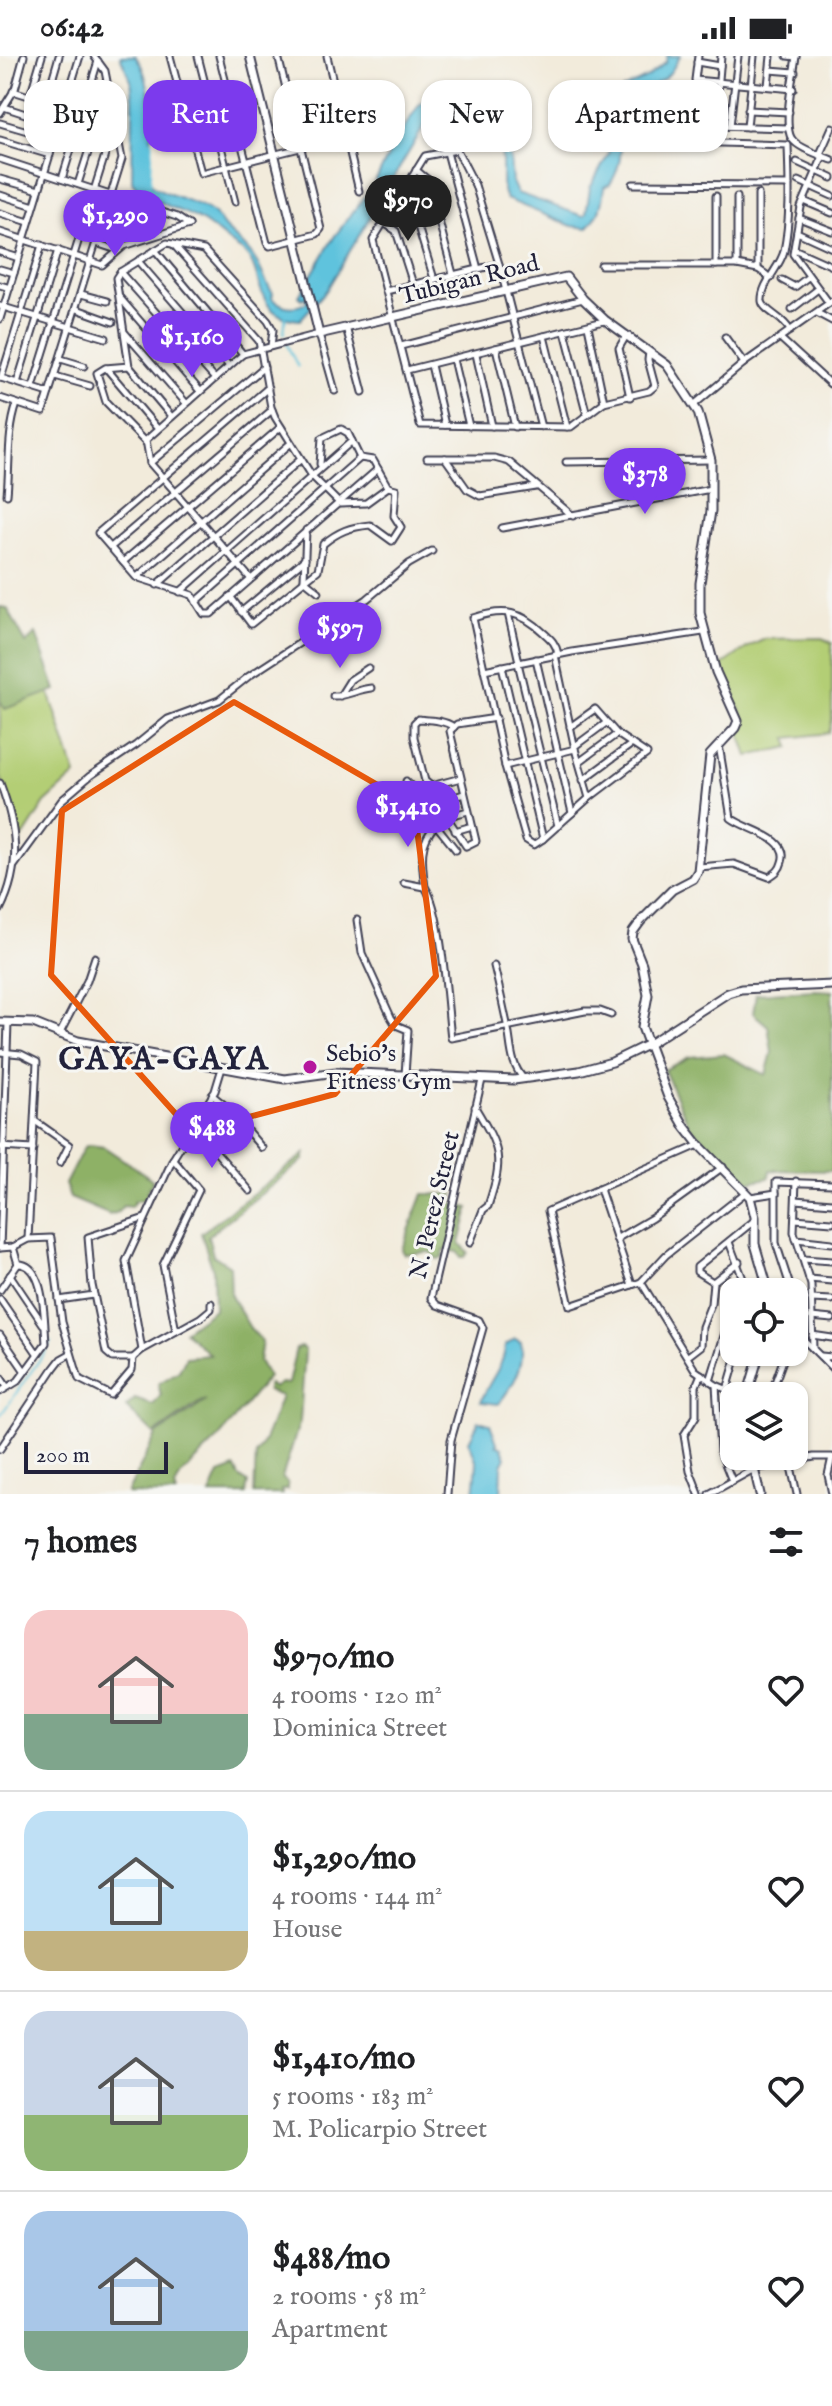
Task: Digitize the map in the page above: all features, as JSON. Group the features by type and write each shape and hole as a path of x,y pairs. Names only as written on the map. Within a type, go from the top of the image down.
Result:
{"street":[{"path":"24,56 13,91 2,110 24,116"},
{"path":"35,80 42,56"},
{"path":"52,80 59,56"},
{"path":"72,80 80,56"},
{"path":"170,56 201,173 288,152"},
{"path":"198,56 235,202"},
{"path":"219,56 270,246 317,234 321,229 301,152"},
{"path":"250,56 335,391"},
{"path":"278,56 284,80"},
{"path":"327,56 359,191"},
{"path":"720,80 721,56"},
{"path":"738,56 730,126 788,128"},
{"path":"747,127 754,56"},
{"path":"768,86 771,56"},
{"path":"787,56 796,56 788,128 797,144 832,159"},
{"path":"91,80 96,59"},
{"path":"96,59 105,71 107,80"},
{"path":"695,80 698,59 720,66"},
{"path":"770,70 795,72"},
{"path":"728,83 793,89"},
{"path":"13,91 24,94"},
{"path":"748,110 789,112"},
{"path":"0,123 24,130"},
{"path":"695,404 744,363 831,302 794,257 794,249 804,201 832,127"},
{"path":"0,140 50,155"},
{"path":"728,143 788,145 789,210 784,250 764,290 763,305 782,318 790,331"},
{"path":"0,319 51,152"},
{"path":"62,179 71,152"},
{"path":"78,184 88,152"},
{"path":"33,387 106,152"},
{"path":"0,398 43,412 112,196 122,159 120,152"},
{"path":"478,269 447,152 425,156 373,240 420,425 571,427 604,402 630,397 655,386 649,352"},
{"path":"458,152 475,185 507,289 541,427"},
{"path":"0,159 188,223 187,227 119,250 102,265 0,232"},
{"path":"797,162 832,178"},
{"path":"416,170 428,180 453,274"},
{"path":"0,179 39,190"},
{"path":"799,181 832,196"},
{"path":"633,184 789,185"},
{"path":"758,194 758,269"},
{"path":"0,195 34,206"},
{"path":"401,195 412,207 434,279"},
{"path":"716,196 716,265"},
{"path":"737,197 737,265"},
{"path":"804,201 832,213"},
{"path":"0,213 29,222"},
{"path":"799,218 832,231"},
{"path":"384,223 396,231 413,284"},
{"path":"101,226 144,240"},
{"path":"797,232 832,248"},
{"path":"96,243 119,250"},
{"path":"171,416 129,366 116,278 120,272 167,243 204,250 271,325 271,346"},
{"path":"173,244 262,347 272,410 312,476 338,503 366,503 388,487"},
{"path":"42,245 0,378 49,393"},
{"path":"794,249 832,266"},
{"path":"17,383 58,250"},
{"path":"155,250 243,354"},
{"path":"0,252 19,258"},
{"path":"138,261 229,366"},
{"path":"386,291 499,264"},
{"path":"601,265 737,265 758,269 771,278"},
{"path":"0,269 14,273"},
{"path":"120,272 215,379"},
{"name":"Tubigan Road","path":"319,334 566,277 605,320 667,365 685,395 695,404 711,460 711,511 700,583 703,632 716,672 738,716 735,728 709,759 699,867"},
{"path":"782,280 795,287 808,277"},
{"path":"0,285 10,288"},
{"path":"792,309 818,289"},
{"path":"80,294 107,301"},
{"path":"120,298 200,391"},
{"path":"401,346 583,299"},
{"path":"2,307 106,338"},
{"path":"77,309 113,322"},
{"path":"817,313 832,321"},
{"path":"407,370 605,320"},
{"path":"588,326 604,402"},
{"path":"346,327 363,392"},
{"path":"565,331 587,415"},
{"path":"125,332 186,403"},
{"path":"145,442 243,354 319,334"},
{"path":"544,336 567,427"},
{"path":"626,336 619,348 630,397"},
{"path":"725,337 744,363"},
{"path":"780,338 830,384"},
{"path":"496,348 515,427"},
{"path":"476,354 492,426"},
{"path":"61,359 84,366"},
{"path":"453,359 469,426"},
{"path":"431,365 445,425"},
{"path":"129,366 105,368 97,373 106,402 145,442 150,463 250,578"},
{"path":"150,463 264,367"},
{"path":"105,368 157,428"},
{"path":"55,376 90,386"},
{"path":"268,388 98,533 136,577 192,595 207,614 378,469"},
{"path":"7,495 9,427 17,404"},
{"path":"111,547 272,410"},
{"path":"123,562 281,427"},
{"path":"322,427 322,467"},
{"path":"322,438 341,429 348,433 360,458"},
{"path":"180,592 352,441"},
{"path":"136,577 291,443"},
{"path":"230,596 251,624 318,570 323,544 339,532 370,525 392,541 401,527 394,516 396,489 388,487 373,460 360,458"},
{"path":"196,602 360,458"},
{"path":"427,458 502,459 516,467 573,516"},
{"path":"444,458 467,489 480,496 537,487"},
{"path":"157,585 300,460"},
{"path":"566,462 711,460"},
{"path":"502,528 711,489"},
{"path":"304,580 306,530"},
{"path":"14,866 51,812 83,781 168,719 219,700 249,676 367,599 409,564 432,551"},
{"path":"241,612 305,559"},
{"path":"304,580 319,592"},
{"path":"570,727 595,709 617,734 647,752 647,756 589,798 534,845 526,840 505,766 473,618 489,613 523,615 556,644 570,727 589,798"},
{"path":"508,613 558,826"},
{"path":"484,670 557,654 703,632"},
{"path":"536,659 572,813"},
{"path":"502,666 543,839"},
{"path":"368,668 350,680 337,696 371,688"},
{"path":"454,727 448,722 418,719 414,723 414,737 425,781 431,786 463,845 474,844 476,841 450,731 470,721 496,718"},
{"path":"505,766 575,748 606,723"},
{"path":"579,762 617,734"},
{"path":"583,780 632,744"},
{"path":"719,744 731,818 778,843 784,851 781,867 769,877 734,864 699,867 693,879 672,890 641,921 632,939 647,986 642,1027 668,1097 699,1145 748,1194 755,1220 755,1244 765,1278"},
{"path":"431,786 461,778"},
{"path":"406,781 426,802 436,825 456,850"},
{"path":"0,783 13,820 14,866 0,910"},
{"path":"437,802 464,794"},
{"path":"421,822 414,809 426,802"},
{"path":"446,817 468,811"},
{"path":"436,825 430,831 422,851 425,887 437,921 451,1038 585,1011 611,1015"},
{"path":"455,831 472,826"},
{"path":"404,883 425,887"},
{"path":"357,920 362,953 391,1017 396,1025 408,1030 405,1076"},
{"path":"59,1035 87,981 95,957"},
{"path":"494,966 514,1065 524,1079"},
{"path":"133,1358 132,1370 111,1395 79,1379 70,1354 59,1300 51,1238 28,1239 13,1247 0,1248 4,1022 33,1023 78,1041 285,1079 332,1072 482,1080 524,1079 602,1065 649,1044 728,993 753,987 832,985"},
{"path":"4,1052 21,1054 37,1062 28,1239"},
{"path":"142,1350 126,1261 173,1159 212,1095 222,1068"},
{"name":"N. Perez Street","path":"447,1494 451,1440 483,1328 479,1320 437,1305 431,1298 482,1080"},
{"path":"212,1095 227,1107 262,1148"},
{"path":"470,1243 483,1210 488,1206 500,1169 494,1139 475,1107"},
{"path":"34,1120 69,1145 60,1163"},
{"path":"190,1130 210,1145 250,1191"},
{"path":"699,1145 547,1212 568,1304 573,1307 641,1282 666,1255 748,1194 776,1193"},
{"path":"2,1147 33,1149"},
{"path":"173,1159 199,1190 163,1265 176,1332"},
{"path":"616,1239 643,1224 723,1167"},
{"path":"796,1181 796,1239 809,1279 813,1349"},
{"path":"787,1278 776,1243 776,1182 832,1184"},
{"path":"600,1189 632,1285"},
{"path":"796,1200 832,1203"},
{"path":"145,1218 88,1237 94,1295 106,1352 113,1358 133,1358 200,1318 211,1309 211,1303"},
{"path":"795,1219 832,1222"},
{"path":"713,1282 696,1270 755,1220"},
{"path":"796,1239 832,1243"},
{"path":"729,1242 744,1278"},
{"path":"13,1247 18,1264"},
{"path":"803,1259 832,1261"},
{"path":"688,1356 698,1350 702,1342 702,1327 711,1304 713,1282 739,1262"},
{"path":"0,1290 18,1264"},
{"path":"0,1392 18,1381 46,1343 39,1280 34,1269 18,1264"},
{"path":"10,1275 44,1325"},
{"path":"809,1279 832,1281"},
{"path":"641,1282 701,1374 720,1387"},
{"path":"59,1300 94,1295"},
{"path":"0,1299 37,1353"},
{"path":"811,1299 832,1300"},
{"path":"811,1317 832,1319"},
{"path":"0,1335 24,1370"},
{"path":"812,1335 832,1338"},
{"path":"808,1345 832,1368"},
{"path":"710,1381 720,1349"},
{"path":"0,1449 54,1368 64,1356 70,1354"},
{"path":"820,1356 832,1357"},
{"path":"699,1494 690,1471 684,1435 696,1416 696,1386 701,1374"},
{"path":"0,1376 7,1387"},
{"path":"716,1385 720,1451 732,1481"},
{"path":"808,1460 832,1457 828,1475 832,1494"},
{"path":"709,1494 752,1470"},
{"path":"754,1470 760,1494"},
{"path":"792,1470 797,1494"}],"highlighted area":[{"path":"234,702 414,806 436,976 335,1094 192,1132 51,975 62,811"}],"green space":[{"path":"0,607 7,608 26,643 36,634 56,690 5,709 0,701"},
{"path":"822,638 832,643 832,720 829,733 787,738 790,747 748,756 739,730 742,714 718,668 765,639"},
{"path":"49,692 76,775 45,803 21,840 14,810 0,775 0,701 5,708"},
{"path":"832,991 832,1171 770,1170 769,1178 744,1183 689,1126 664,1070 689,1057 724,1054 766,1075 772,1052 768,1026 753,1013 756,994"},
{"path":"84,1147 104,1147 149,1177 153,1181 147,1191 147,1199 135,1201 131,1207 123,1206 110,1215 70,1198 65,1184"},
{"path":"305,1154 304,1160 208,1236 213,1255 230,1266 231,1296 250,1328 262,1341 259,1361 268,1377 217,1440 181,1475 175,1487 177,1494 127,1494 156,1435 206,1401 154,1434 126,1407 135,1399 153,1405 161,1395 158,1384 179,1371 186,1357 210,1355 184,1331 214,1309 213,1270 201,1233"},
{"path":"423,1194 454,1194 451,1203 469,1208 460,1243 468,1252 465,1257 458,1252 444,1250 443,1258 437,1259 430,1252 404,1254 402,1249"},
{"path":"302,1347 305,1351 300,1421 282,1478 288,1483 288,1490 281,1490 282,1494 254,1494 256,1454 281,1396 267,1391 267,1387 269,1384 273,1388 281,1383 288,1384 296,1348"},
{"path":"235,1468 239,1477 248,1483 246,1494 210,1494 219,1474"}],"water":[{"path":"120,56 135,56 146,80 143,80 143,152 149,152 150,182 215,215 253,256 273,293 272,298 284,306 293,307 307,302 305,297 301,299 299,296 334,237 373,186 390,152 405,152 405,127 421,104 421,132 326,291 300,320 284,317 273,310 261,291 249,258 241,250 202,221 159,202 132,181 131,81"},
{"path":"667,56 680,56 662,80 642,80 666,62"},
{"path":"501,152 510,152 512,182 517,193 583,216 586,214 590,188 609,152 621,152 615,175 604,187 600,209 587,228 572,226 506,199 502,186"},
{"path":"515,1339 521,1342 522,1359 513,1383 498,1404 481,1402 502,1360 505,1346"},
{"path":"479,1421 490,1424 496,1445 502,1448 506,1457 502,1465 501,1494 474,1494 477,1463 469,1441"}],"waterway":[{"path":"147,184 149,152"},
{"path":"284,333 286,314"},
{"path":"286,343 298,367"},
{"path":"0,1416 52,1342"}],"place":[{"name":"Sebio's Fitness Gym","path":"310,1067"}],"district":[{"name":"GAYA-GAYA","path":"164,1058"}]}
